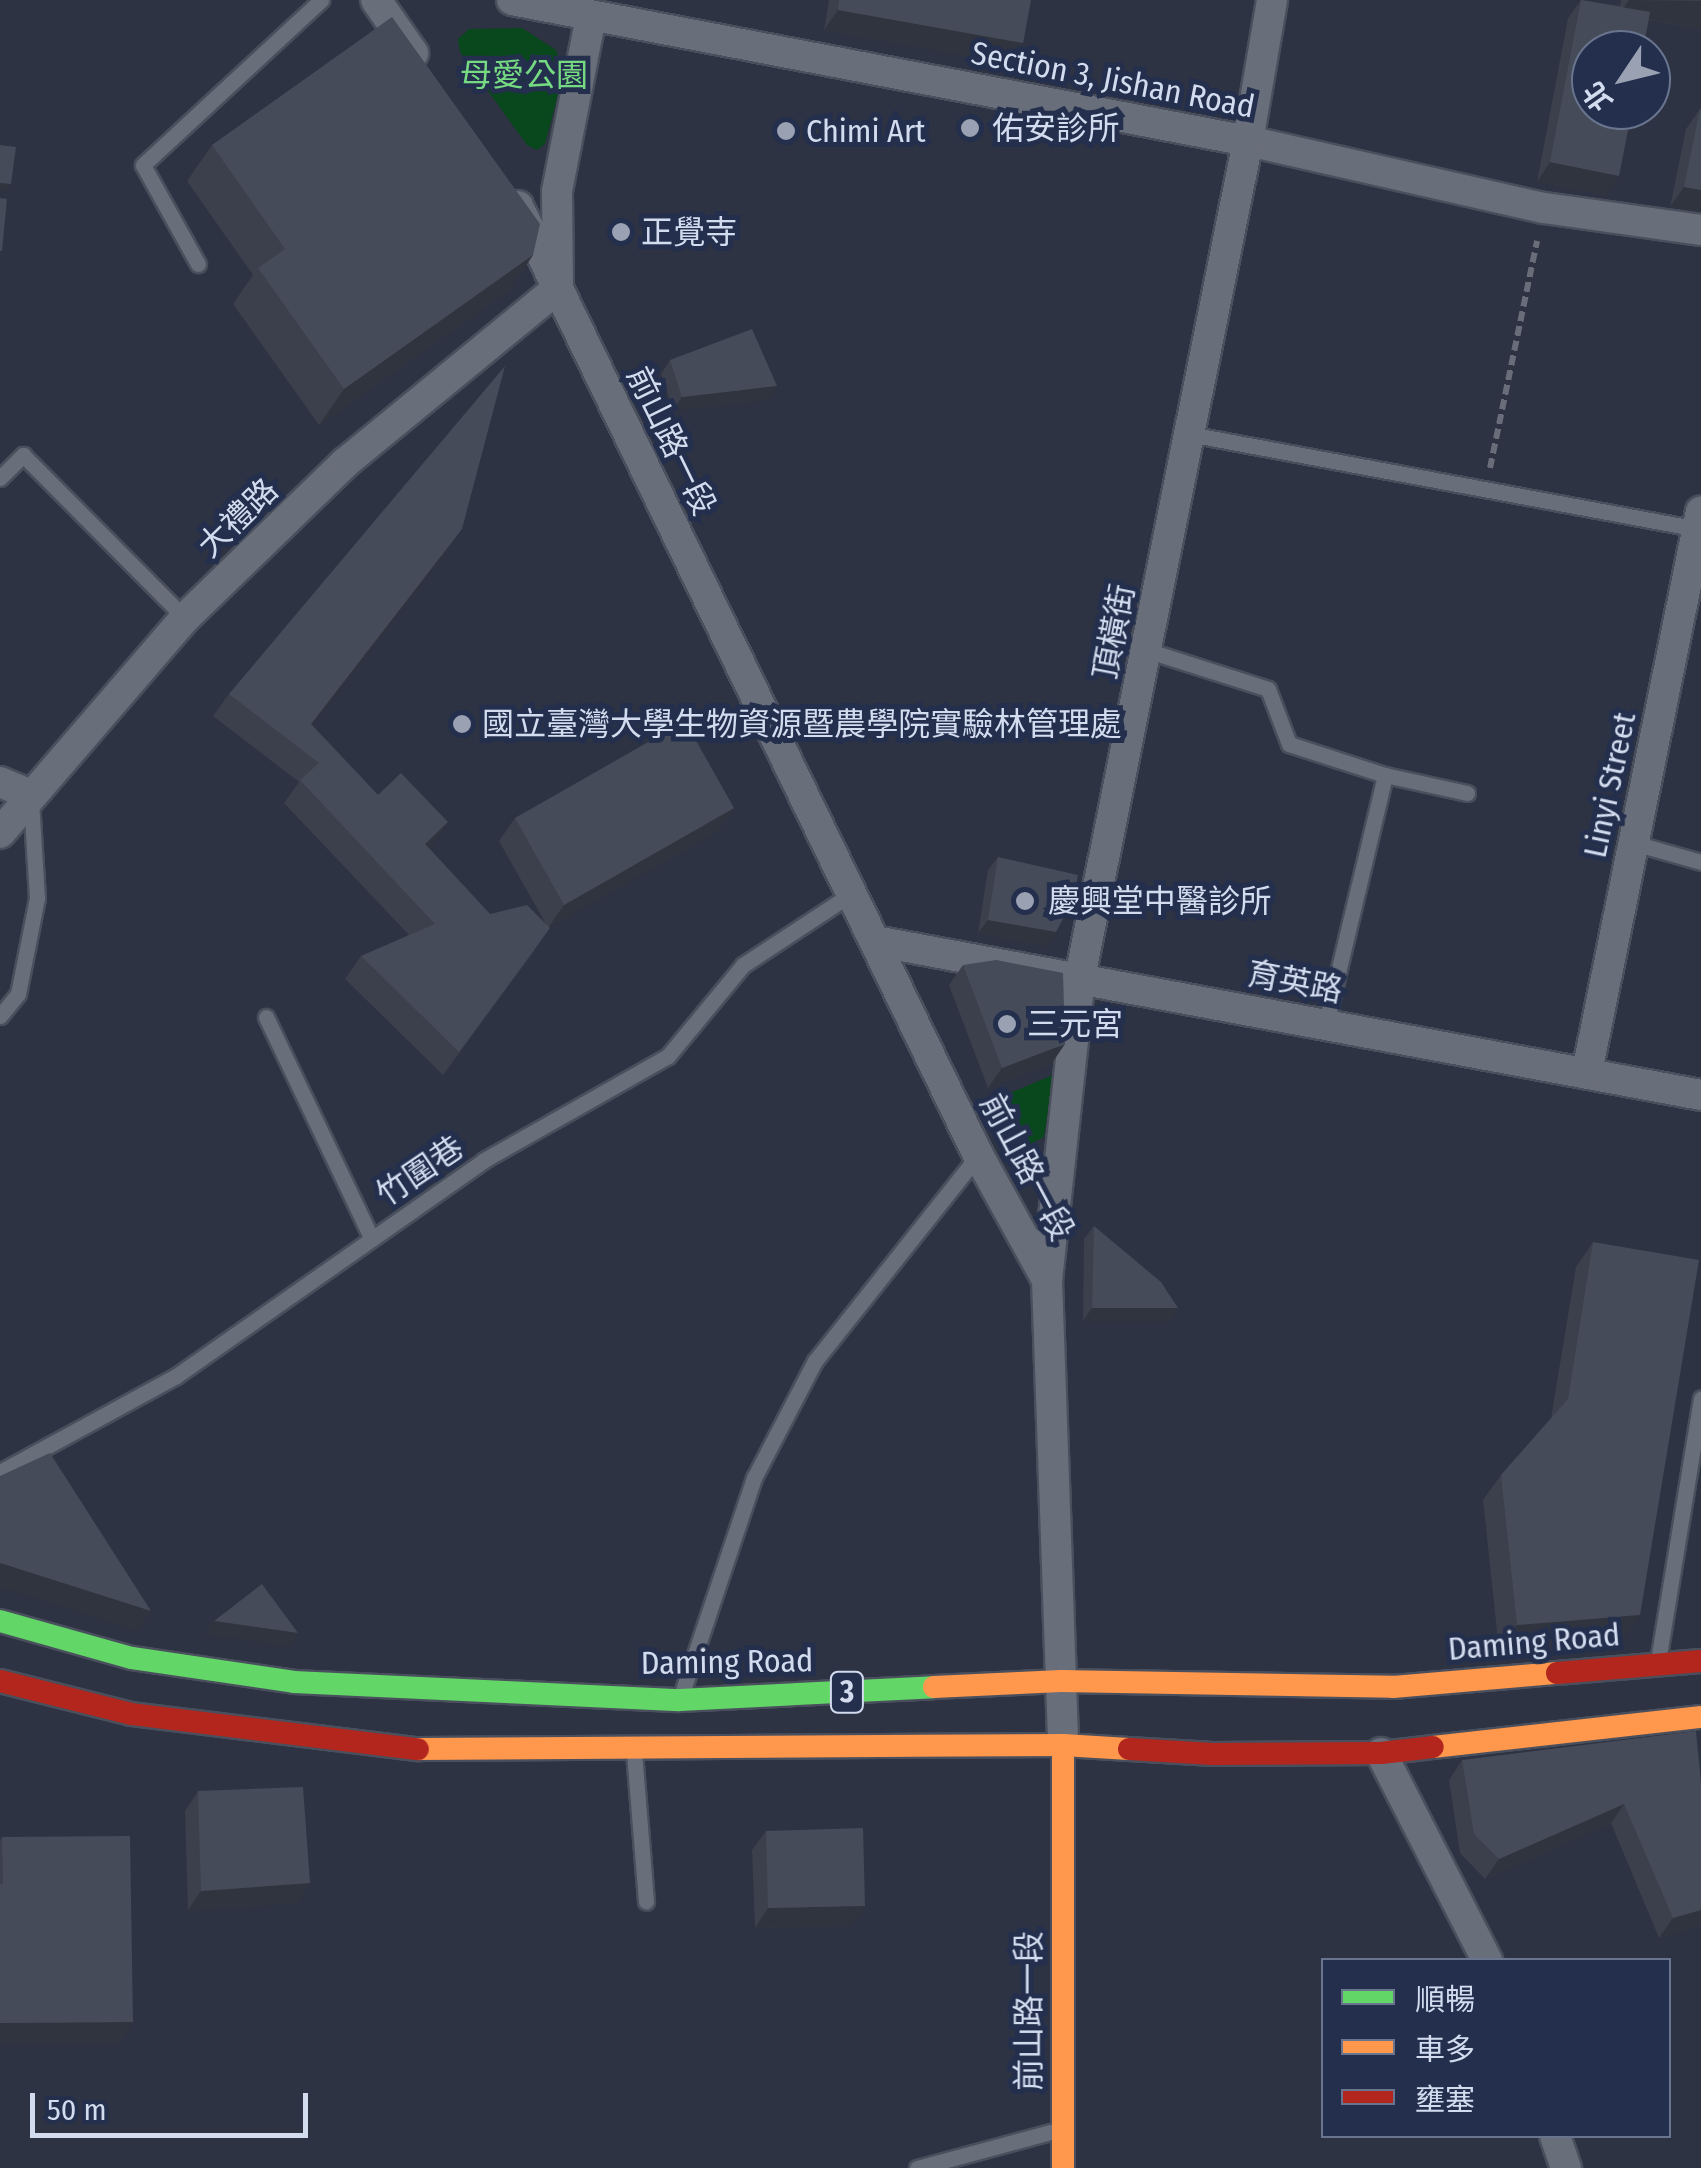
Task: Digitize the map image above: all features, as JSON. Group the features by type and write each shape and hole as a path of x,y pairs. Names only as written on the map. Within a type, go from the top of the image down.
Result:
{"main road":[{"name":"Daming Road","path":"0,1621 132,1658 294,1682 680,1700 1061,1681 1393,1687 1701,1662"},
{"name":"3","path":"0,1681 131,1714 420,1749 1063,1744 1213,1754 1381,1753 1701,1717"},
{"name":"前山路一段","path":"1063,1744 1064,2168"}],"street":[{"path":"376,0 432,79"},
{"name":"Section 3, Jishan Road","path":"512,0 1248,141 1544,208 1701,230"},
{"name":"頂橫街","path":"1047,1280 1080,977 1248,141 1272,0"},
{"name":"前山路一段","path":"558,288 557,191 591,16"},
{"name":"前山路一段","path":"500,174 978,1155 1047,1280 1063,1744"},
{"name":"大禮路","path":"0,833 185,618 345,463 558,288"},
{"name":"Linyi Street","path":"1588,1072 1696,565 1700,520"},
{"path":"0,782 30,795"},
{"name":"育英路","path":"875,941 1701,1096"},
{"path":"1381,1753 1487,1958"},
{"path":"1556,2138 1566,2168"}],"lane":[{"path":"198,264 143,165 321,0"},
{"path":"1189,434 1486,489 1700,520"},
{"path":"0,478 24,455 185,618"},
{"path":"1146,650 1268,689 1289,744 1385,775 1467,793"},
{"path":"1326,1023 1385,775"},
{"path":"0,1016 18,994 38,898 30,795"},
{"path":"1634,842 1701,862"},
{"name":"竹圍巷","path":"0,1472 176,1376 484,1160 668,1056 743,965 851,894"},
{"path":"266,1017 371,1237"},
{"path":"680,1700 754,1478 816,1361 978,1155"},
{"path":"1657,1665 1701,1398"},
{"path":"634,1748 646,1902"},
{"path":"918,2168 1064,2129"}],"path":[{"path":"1486,489 1544,208"}],"green space":[{"name":"母愛公園","path":"522,28 556,50 564,72 545,144 537,150 527,145 460,52 458,39 469,29"},
{"path":"1053,1075 1044,1137 1022,1148 1014,1142 993,1100"}],"building":[{"path":"839,0 1031,0 1023,43 838,10"},
{"path":"1581,0 1650,12 1647,30 1575,30"},
{"path":"392,17 540,224 533,255 344,389 258,268 285,249 212,145"},
{"path":"1571,52 1571,130 1628,130 1619,176 1550,162"},
{"path":"1701,109 1701,190 1684,187"},
{"path":"0,145 16,147 11,184 0,183"},
{"path":"0,198 7,199 2,251 0,251"},
{"path":"752,329 777,386 682,397 670,360"},
{"path":"505,366 462,529 311,724 378,795 401,773 448,822 425,844 490,914 527,905 550,928 459,1052 361,956 435,924 300,780 319,763 229,694"},
{"path":"685,721 734,808 564,905 515,818"},
{"name":"慶興堂中醫診所","path":"998,857 1078,875 1073,900 1056,932 988,920"},
{"name":"三元宮","path":"996,960 1063,973 1065,1044 1002,1068 963,965"},
{"path":"1094,1226 1161,1282 1178,1308 1092,1308"},
{"path":"1593,1242 1699,1260 1640,1615 1517,1625 1501,1475 1568,1399"},
{"path":"50,1453 151,1611 0,1563 0,1476"},
{"path":"262,1584 298,1633 214,1621"},
{"path":"1696,1731 1701,1783 1701,1910 1673,1918 1624,1804 1499,1859 1474,1834 1462,1760"},
{"path":"303,1787 310,1883 201,1891 198,1791"},
{"path":"863,1828 865,1906 768,1908 766,1831"},
{"path":"130,1836 133,2022 0,2023 2,1837"}],"traffic: fast":[{"path":"0,1621 132,1658 294,1682 680,1700 934,1687"}],"traffic: slow":[{"path":"934,1687 1061,1681 1393,1687 1557,1673"},
{"path":"1433,1747 1701,1717"},
{"path":"1063,1745 1063,2168"},
{"path":"418,1749 1063,1745 1129,1749"}],"traffic: jam":[{"path":"1557,1673 1701,1661"},
{"path":"0,1681 131,1714 418,1749"},
{"path":"1129,1749 1213,1754 1381,1753 1433,1747"}],"place":[{"name":"佑安診所","path":"970,128"},
{"name":"Chimi Art","path":"786,131"},
{"name":"正覺寺","path":"621,232"},
{"name":"國立臺灣大學生物資源暨農學院實驗林管理處","path":"462,724"},
{"name":"慶興堂中醫診所","path":"1025,901"},
{"name":"三元宮","path":"1007,1024"}]}
